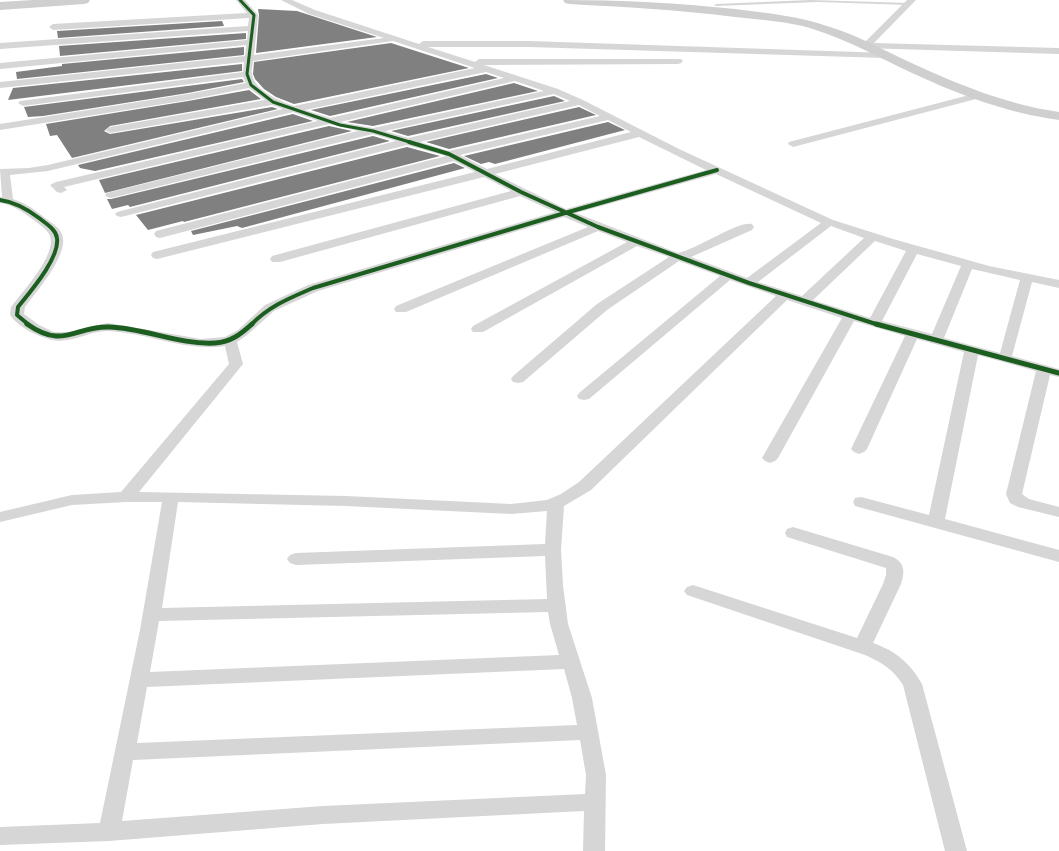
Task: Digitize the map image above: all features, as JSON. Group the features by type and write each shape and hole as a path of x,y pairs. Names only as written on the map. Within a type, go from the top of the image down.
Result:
{"street":[{"path":"0,6 84,0"},
{"path":"240,0 254,15"},
{"path":"285,0 312,12 394,40 555,91 717,170 829,222 872,237 968,264 1059,284"},
{"path":"569,0 718,5 811,24 866,46 951,86 977,96 1009,106 1059,116"},
{"path":"866,46 910,2"},
{"path":"53,27 254,15"},
{"path":"254,15 247,74 251,85 273,102 340,125 409,141 452,155 521,192 565,213 598,227 749,283 874,323 1059,373"},
{"path":"0,46 252,28"},
{"path":"0,85 95,77 248,60 394,40"},
{"path":"0,66 251,42"},
{"path":"408,44 529,44 885,55"},
{"path":"866,46 1059,51"},
{"path":"464,62 678,62"},
{"path":"486,69 294,110 48,168 29,171 2,172 4,201 19,204 50,227 57,238 57,248 18,307 17,315 27,324 52,335 74,335 105,327 119,328 196,342 217,343 230,340 274,305 313,288 565,213 717,170"},
{"path":"24,103 247,74"},
{"path":"61,190 56,185 516,78"},
{"path":"0,127 188,97 251,85"},
{"path":"111,195 373,132 555,91"},
{"path":"793,144 977,96"},
{"path":"110,130 273,102"},
{"path":"122,214 409,141 580,102"},
{"path":"160,234 452,155 610,117"},
{"path":"157,255 412,192 641,133"},
{"path":"276,259 521,192"},
{"path":"749,283 829,222"},
{"path":"401,309 598,227"},
{"path":"518,379 602,307 679,256 689,255 737,230 748,227"},
{"path":"804,301 872,237"},
{"path":"478,329 637,241"},
{"path":"874,323 913,249"},
{"path":"936,340 968,264"},
{"path":"584,396 729,275"},
{"path":"1005,358 1027,278"},
{"path":"0,517 72,500 126,497 346,501 511,509 535,509 556,504 571,497 585,486 785,295"},
{"path":"770,458 850,316"},
{"path":"859,449 913,333"},
{"path":"126,497 236,364 230,340"},
{"path":"936,523 972,349"},
{"path":"1044,369 1014,494 1016,499 1024,503 1059,512"},
{"path":"109,832 152,615 171,497"},
{"path":"861,502 1059,556"},
{"path":"556,504 553,550 554,584 559,624 582,698 596,775 594,851"},
{"path":"793,533 887,561 894,565 895,575 892,584 862,647"},
{"path":"296,559 553,550"},
{"path":"693,591 862,647 891,659 903,669 912,684 956,851"},
{"path":"152,615 557,606"},
{"path":"139,680 571,662"},
{"path":"125,752 589,732"},
{"path":"0,836 109,832 323,815 596,802"}],"lane":[{"path":"718,5 818,1 910,2"}],"building":[{"path":"258,9 297,11 377,37 256,53 259,15"},
{"path":"222,21 224,26 58,38 57,31"},
{"path":"246,33 246,39 60,56 59,46"},
{"path":"391,43 469,68 294,104 276,97 264,89 255,79 253,74 254,62"},
{"path":"244,47 244,55 17,79 16,72 62,66 62,64"},
{"path":"242,64 242,71 8,100 13,88"},
{"path":"486,74 498,78 330,116 311,110"},
{"path":"242,79 244,82 188,93 43,116 28,117 24,107"},
{"path":"514,83 538,91 373,126 347,122"},
{"path":"249,90 261,99 110,126 104,131 110,134 272,107 278,109 72,158 57,135 50,136 46,124 188,101"},
{"path":"554,96 565,101 408,136 391,131"},
{"path":"579,107 596,115 449,149 426,142"},
{"path":"293,114 313,121 95,171 80,168 78,165"},
{"path":"608,122 625,130 495,164 489,162 481,164 464,156"},
{"path":"329,126 352,131 105,193 99,180"},
{"path":"373,136 390,141 130,207 128,205 112,209 107,199 111,199"},
{"path":"407,147 440,156 148,230 136,215"},
{"path":"454,163 465,168 242,228 237,226 193,235 191,231"}],"cycle path":[{"path":"240,0 254,15 247,74 251,85 273,102 340,125 373,131 449,154 521,192 565,213 598,227 749,283 866,321 1059,373"},
{"path":"0,200 15,203 27,210 45,223 57,238 57,245 54,254 43,274 18,307 17,315 29,325 39,331 54,336 68,336 108,327 122,328 186,341 216,343 233,339 270,308 288,298 313,288 565,213 717,170"}]}
